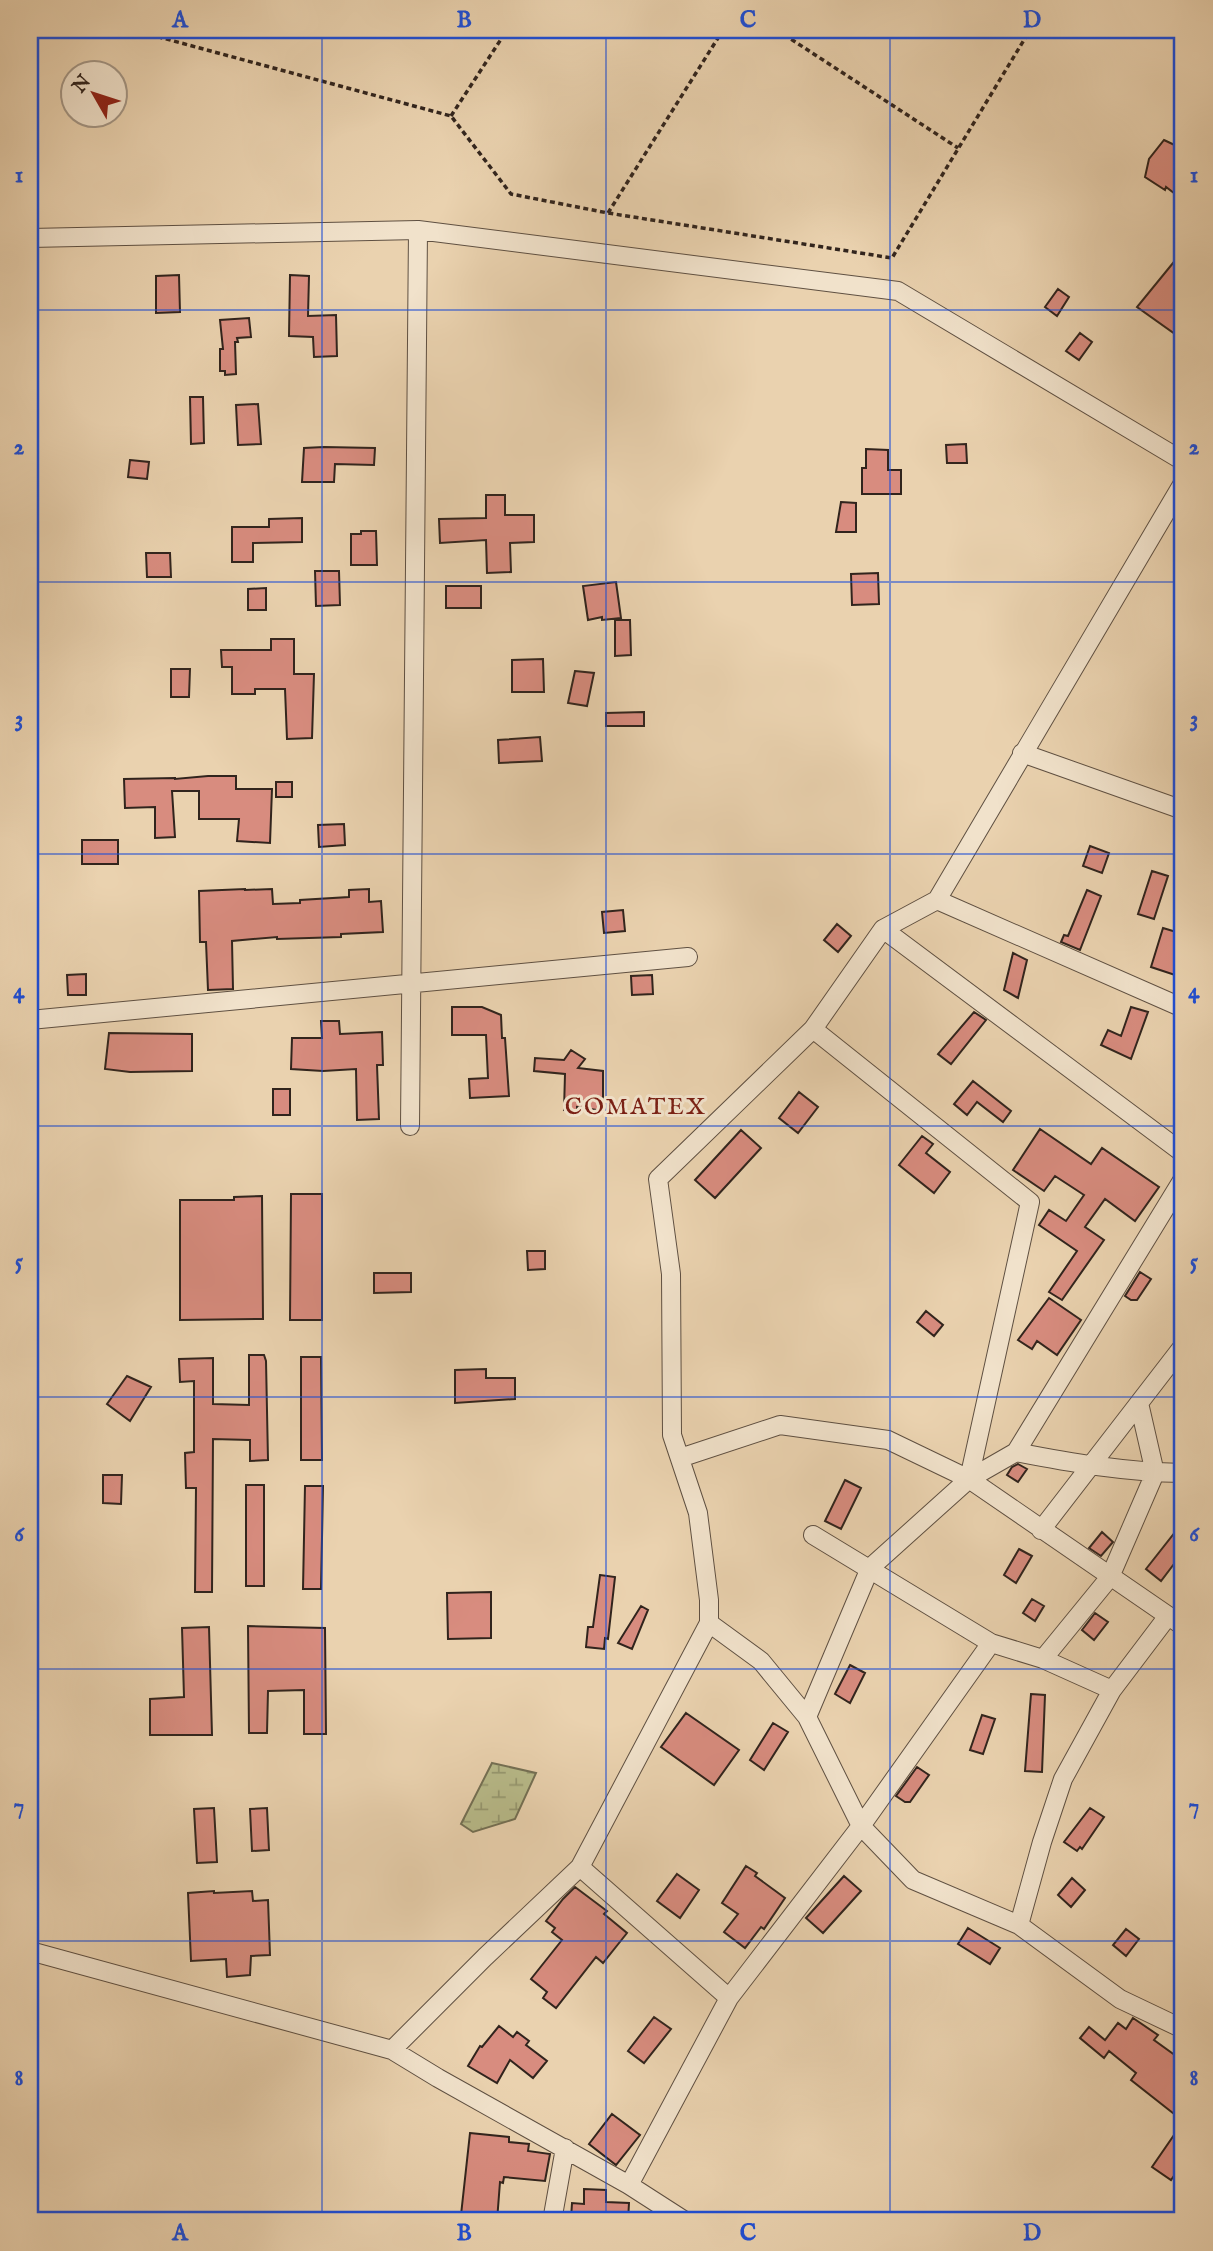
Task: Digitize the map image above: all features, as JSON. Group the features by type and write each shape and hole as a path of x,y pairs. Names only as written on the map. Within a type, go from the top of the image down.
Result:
{"street":[{"path":"410,1126 418,230"},
{"path":"30,238 418,230 898,291 1183,461"},
{"path":"392,2050 580,1867 709,1623 709,1600 698,1513 672,1435 671,1275 658,1179 813,1029 883,929 937,900 1183,483"},
{"path":"1022,753 1183,810"},
{"path":"937,900 1183,1008"},
{"path":"883,929 1183,1153"},
{"path":"30,1020 688,957"},
{"path":"813,1029 1030,1202 969,1479"},
{"path":"807,1717 870,1568 969,1479 1016,1452 1183,1180"},
{"path":"1041,1530 1183,1346"},
{"path":"1139,1403 1174,1475"},
{"path":"680,1458 780,1425 888,1440 969,1479 1183,1626"},
{"path":"1016,1452 1090,1466 1174,1475"},
{"path":"1044,1659 1110,1577 1174,1475"},
{"path":"813,1535 991,1643 1044,1659 1112,1690"},
{"path":"1019,1925 1041,1842 1063,1779 1112,1690 1168,1616"},
{"path":"709,1623 761,1661 807,1717 861,1826 914,1880 1019,1925 1120,1999 1183,2029"},
{"path":"629,2185 729,1998 861,1826 991,1643"},
{"path":"580,1867 729,1998"},
{"path":"30,1951 392,2050 629,2185 685,2221"},
{"path":"552,2221 565,2148"},
{"path":"652,2221 654,2203"}],"path":[{"path":"133,30 451,116 511,194 608,213 892,258 1030,30"},
{"path":"451,116 507,30"},
{"path":"608,213 723,30"},
{"path":"777,30 958,148"}],"green space":[{"path":"492,1763 536,1773 515,1819 473,1832 461,1824"}],"building":[{"path":"1164,140 1183,149 1183,200 1166,187 1165,190 1145,177 1149,159"},
{"path":"1173,263 1183,271 1183,321 1175,334 1137,307"},
{"path":"179,275 180,312 156,313 156,276"},
{"path":"290,275 309,276 308,316 336,315 337,356 314,357 313,337 289,336"},
{"path":"1058,289 1069,297 1057,316 1045,307"},
{"path":"249,318 251,337 237,338 238,342 235,342 236,374 225,375 225,371 220,371 220,349 223,349 220,320"},
{"path":"1080,333 1092,342 1079,360 1066,351"},
{"path":"190,397 203,397 204,443 191,444"},
{"path":"258,404 261,444 238,445 236,405"},
{"path":"966,444 967,463 947,463 946,445"},
{"path":"304,448 375,448 374,465 335,464 334,482 302,482"},
{"path":"866,449 888,450 888,470 901,470 901,494 862,494 862,468 866,468"},
{"path":"130,460 149,462 147,479 128,477"},
{"path":"486,495 505,495 505,515 534,515 534,542 510,543 511,572 487,573 486,540 440,543 439,519 486,518"},
{"path":"841,502 856,503 856,532 836,532"},
{"path":"302,518 302,542 253,543 253,562 232,562 232,527 269,527 269,519"},
{"path":"361,531 376,531 377,565 351,565 351,534 361,534"},
{"path":"146,553 170,553 171,577 147,577"},
{"path":"315,571 339,571 340,605 316,606"},
{"path":"878,573 879,604 852,605 851,574"},
{"path":"616,582 621,618 602,620 602,617 588,620 583,586"},
{"path":"446,586 481,586 481,608 446,608"},
{"path":"266,588 266,610 248,610 248,589"},
{"path":"615,620 630,620 631,655 615,656"},
{"path":"271,639 294,639 294,674 314,674 312,738 287,739 285,689 255,689 255,694 232,694 232,667 222,667 221,650 271,650"},
{"path":"543,659 544,692 512,692 512,660"},
{"path":"171,669 190,669 189,697 171,697"},
{"path":"575,671 594,673 587,706 568,703"},
{"path":"644,712 644,726 606,726 606,713"},
{"path":"540,737 542,761 499,763 498,740"},
{"path":"236,776 236,789 272,789 270,843 237,841 239,819 199,819 199,791 172,791 175,837 155,838 155,807 125,808 124,779"},
{"path":"276,782 292,782 292,797 276,797"},
{"path":"344,824 345,845 319,847 318,825"},
{"path":"82,840 118,840 118,864 82,864"},
{"path":"1090,846 1109,853 1102,873 1083,866"},
{"path":"1152,871 1168,876 1154,919 1138,914"},
{"path":"272,889 273,904 349,897 349,890 369,889 369,902 381,901 383,932 341,934 341,937 277,937 232,941 233,989 208,990 206,942 200,942 199,891"},
{"path":"1087,890 1101,896 1080,950 1061,942 1064,935 1068,936"},
{"path":"623,910 625,931 604,933 602,912"},
{"path":"837,924 851,936 838,952 824,940"},
{"path":"1163,928 1183,934 1183,950 1175,975 1151,967"},
{"path":"1013,953 1027,960 1018,998 1004,990"},
{"path":"86,974 86,995 68,995 67,975"},
{"path":"652,975 653,994 632,995 631,976"},
{"path":"452,1007 482,1007 501,1015 509,1096 470,1098 469,1079 488,1078 486,1035 452,1035"},
{"path":"1131,1007 1148,1012 1131,1059 1101,1045 1108,1030 1121,1036"},
{"path":"974,1012 986,1020 951,1064 938,1054"},
{"path":"321,1021 339,1021 340,1034 382,1032 383,1065 377,1065 379,1119 357,1120 356,1069 291,1069 292,1038 322,1038"},
{"path":"109,1033 192,1034 192,1071 130,1072 105,1069"},
{"path":"571,1050 585,1059 578,1068 603,1071 603,1111 577,1107 577,1111 564,1110 565,1074 534,1071 535,1058 564,1060"},
{"path":"973,1081 1011,1111 1003,1122 977,1102 967,1115 954,1104"},
{"path":"273,1089 290,1089 290,1115 273,1115"},
{"path":"799,1092 818,1107 798,1133 779,1118"},
{"path":"1040,1129 1091,1164 1102,1148 1159,1187 1135,1221 1105,1199 1085,1227 1104,1240 1062,1300 1049,1292 1077,1251 1039,1225 1049,1210 1066,1221 1084,1195 1055,1176 1044,1191 1013,1170"},
{"path":"741,1130 761,1148 715,1198 695,1180"},
{"path":"922,1136 933,1144 926,1153 950,1172 934,1193 899,1165"},
{"path":"291,1194 322,1194 322,1320 290,1320"},
{"path":"262,1196 263,1319 180,1320 180,1200 234,1200 234,1197"},
{"path":"527,1251 545,1251 545,1269 528,1270"},
{"path":"1140,1272 1151,1279 1137,1300 1131,1300 1125,1296"},
{"path":"374,1273 411,1273 411,1292 374,1293"},
{"path":"1049,1298 1081,1320 1057,1355 1037,1341 1032,1349 1018,1340"},
{"path":"926,1311 943,1325 934,1336 917,1322"},
{"path":"249,1355 264,1355 266,1361 268,1460 250,1461 250,1440 213,1439 212,1592 195,1592 196,1488 186,1488 185,1453 194,1452 194,1381 180,1382 179,1359 213,1358 213,1404 249,1405"},
{"path":"301,1357 321,1357 322,1460 301,1460"},
{"path":"486,1369 486,1378 515,1378 515,1399 455,1403 455,1370"},
{"path":"127,1376 151,1387 130,1421 107,1404"},
{"path":"1018,1464 1027,1469 1018,1482 1007,1475 1012,1467"},
{"path":"103,1475 122,1475 121,1504 103,1503"},
{"path":"845,1480 861,1488 841,1529 825,1521"},
{"path":"246,1485 264,1485 264,1586 246,1586"},
{"path":"305,1486 323,1486 321,1589 303,1589"},
{"path":"1183,1522 1183,1552 1161,1581 1146,1569"},
{"path":"1102,1532 1113,1542 1101,1556 1089,1548"},
{"path":"1019,1549 1032,1556 1016,1583 1004,1575"},
{"path":"600,1575 615,1577 608,1639 605,1638 604,1649 586,1647 588,1627 593,1627"},
{"path":"491,1592 491,1638 448,1639 447,1593"},
{"path":"1032,1599 1044,1606 1035,1621 1023,1613"},
{"path":"641,1606 648,1610 632,1649 618,1643"},
{"path":"1095,1613 1108,1622 1094,1640 1082,1630"},
{"path":"248,1626 325,1628 326,1734 304,1734 304,1690 268,1691 267,1733 249,1733"},
{"path":"209,1627 212,1735 150,1735 150,1699 184,1697 182,1628"},
{"path":"850,1665 865,1673 850,1703 835,1694"},
{"path":"1031,1694 1045,1695 1042,1772 1025,1771"},
{"path":"686,1713 739,1750 714,1785 661,1747"},
{"path":"982,1715 995,1719 983,1754 970,1750"},
{"path":"773,1723 788,1732 764,1770 750,1760"},
{"path":"917,1767 929,1775 910,1802 905,1802 896,1796"},
{"path":"214,1808 217,1862 197,1863 194,1809"},
{"path":"267,1808 269,1850 252,1851 250,1809"},
{"path":"1090,1808 1104,1817 1082,1849 1080,1847 1077,1851 1064,1842"},
{"path":"746,1866 785,1898 764,1929 761,1927 745,1948 724,1932 738,1914 722,1903"},
{"path":"677,1874 699,1890 680,1918 657,1901"},
{"path":"844,1876 861,1891 823,1933 806,1918"},
{"path":"1072,1878 1085,1890 1071,1907 1058,1895"},
{"path":"575,1887 607,1911 604,1914 627,1933 603,1963 596,1957 556,2008 543,1998 547,1992 531,1979 562,1940 552,1932 555,1928 546,1921"},
{"path":"252,1891 253,1901 268,1900 270,1955 251,1956 250,1975 227,1977 226,1959 191,1961 188,1893"},
{"path":"968,1928 1000,1948 990,1964 958,1944"},
{"path":"1126,1929 1139,1939 1126,1956 1113,1945"},
{"path":"654,2017 671,2029 644,2063 628,2051"},
{"path":"1133,2018 1158,2035 1154,2040 1183,2061 1183,2121 1131,2080 1136,2073 1109,2051 1104,2058 1080,2038 1089,2027 1105,2040 1118,2023 1126,2029"},
{"path":"499,2026 513,2037 517,2032 529,2041 526,2045 547,2061 533,2078 510,2060 497,2083 468,2066 480,2046 482,2047"},
{"path":"612,2114 640,2135 616,2165 589,2144"},
{"path":"1183,2122 1183,2163 1171,2180 1152,2167"},
{"path":"470,2133 509,2137 509,2142 529,2144 528,2151 550,2154 545,2181 504,2177 503,2183 500,2182 497,2221 466,2220 466,2215 461,2215"},
{"path":"584,2189 606,2190 606,2202 629,2203 628,2221 571,2219 572,2203 584,2204"}],"district":[{"name":"COMATEX","path":"636,1106"}]}
